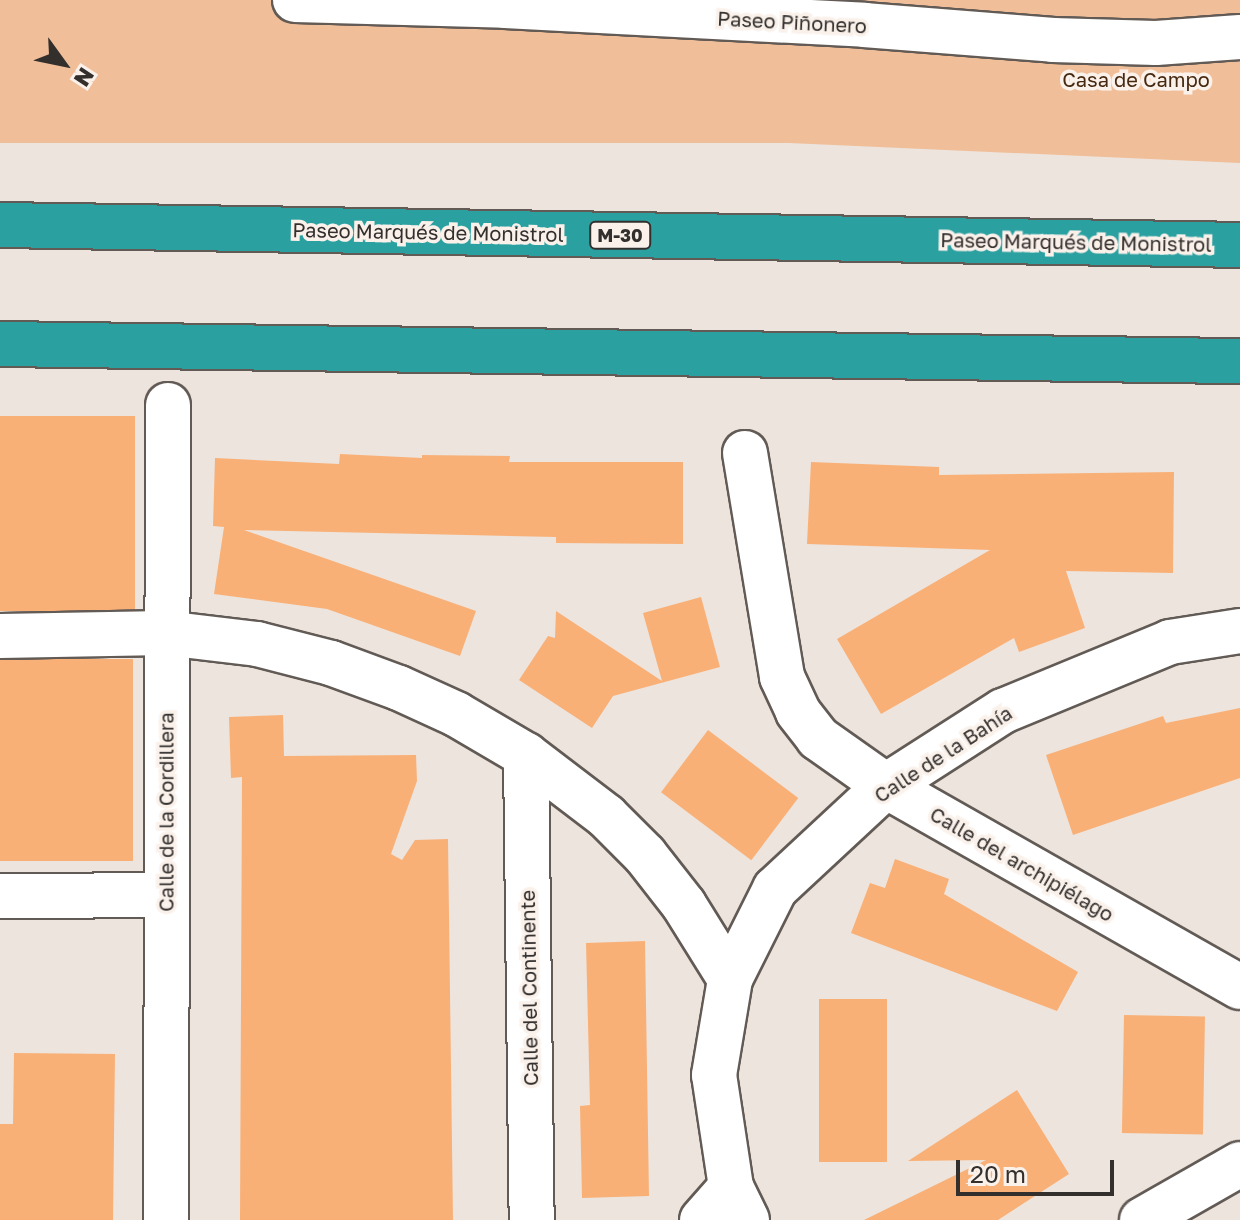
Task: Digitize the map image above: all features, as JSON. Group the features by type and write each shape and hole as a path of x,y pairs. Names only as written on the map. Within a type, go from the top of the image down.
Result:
{"highway":[{"name":"Paseo Marqués de Monistrol","path":"0,225 1240,245"},
{"path":"0,344 1240,361"}],"street":[{"name":"Paseo Piñonero","path":"295,0 505,6 864,25 1053,40 1156,43 1240,37"},
{"name":"Calle de la Cordillera","path":"166,1220 165,633 168,405"},
{"name":"Calle del archipiélago","path":"745,453 782,677 798,712 818,738 886,786 1240,987"},
{"name":"Calle de la Bahía","path":"739,1203 714,1075 730,979 775,889 886,786 1003,711 1170,642 1240,631"},
{"path":"0,636 165,633 257,644 331,663 399,688 456,714 526,755 606,816 645,855 684,905 730,979"},
{"name":"Calle del Continente","path":"526,755 532,1220"},
{"path":"0,896 166,895"},
{"path":"1142,1220 1240,1164"},
{"path":"702,1220 739,1203"}],"green space":[{"name":"Casa de Campo","path":"0,0 1240,0 1240,163 789,143 0,143"}],"building":[{"path":"0,416 135,416 135,611 0,611"},
{"path":"340,454 422,458 422,455 510,456 509,462 683,462 683,544 556,543 556,537 244,530 476,611 460,656 327,609 214,594 224,527 213,526 215,458 339,464"},
{"path":"811,462 939,467 939,475 1174,472 1173,573 1066,571 1085,628 1019,652 1014,638 881,714 837,639 990,550 807,544"},
{"path":"701,597 720,667 613,696 592,728 519,680 548,636 555,638 556,611 662,681 643,613"},
{"path":"0,659 133,659 133,861 0,861"},
{"path":"1240,708 1240,778 1073,835 1046,755 1163,716 1166,723"},
{"path":"283,715 284,756 416,755 417,781 391,854 402,860 415,840 448,839 453,1220 240,1220 242,777 231,778 229,717"},
{"path":"708,730 798,798 751,860 661,792"},
{"path":"895,859 949,879 944,894 1078,972 1057,1011 851,933 870,883 885,888"},
{"path":"645,941 649,1196 582,1198 580,1106 590,1105 586,943"},
{"path":"819,999 887,999 887,1162 819,1162"},
{"path":"1124,1015 1205,1016 1203,1134 1122,1133"},
{"path":"14,1053 115,1054 113,1220 0,1220 0,1124 13,1124"},
{"path":"1017,1090 1069,1174 998,1220 864,1220 986,1160 908,1161"}]}
